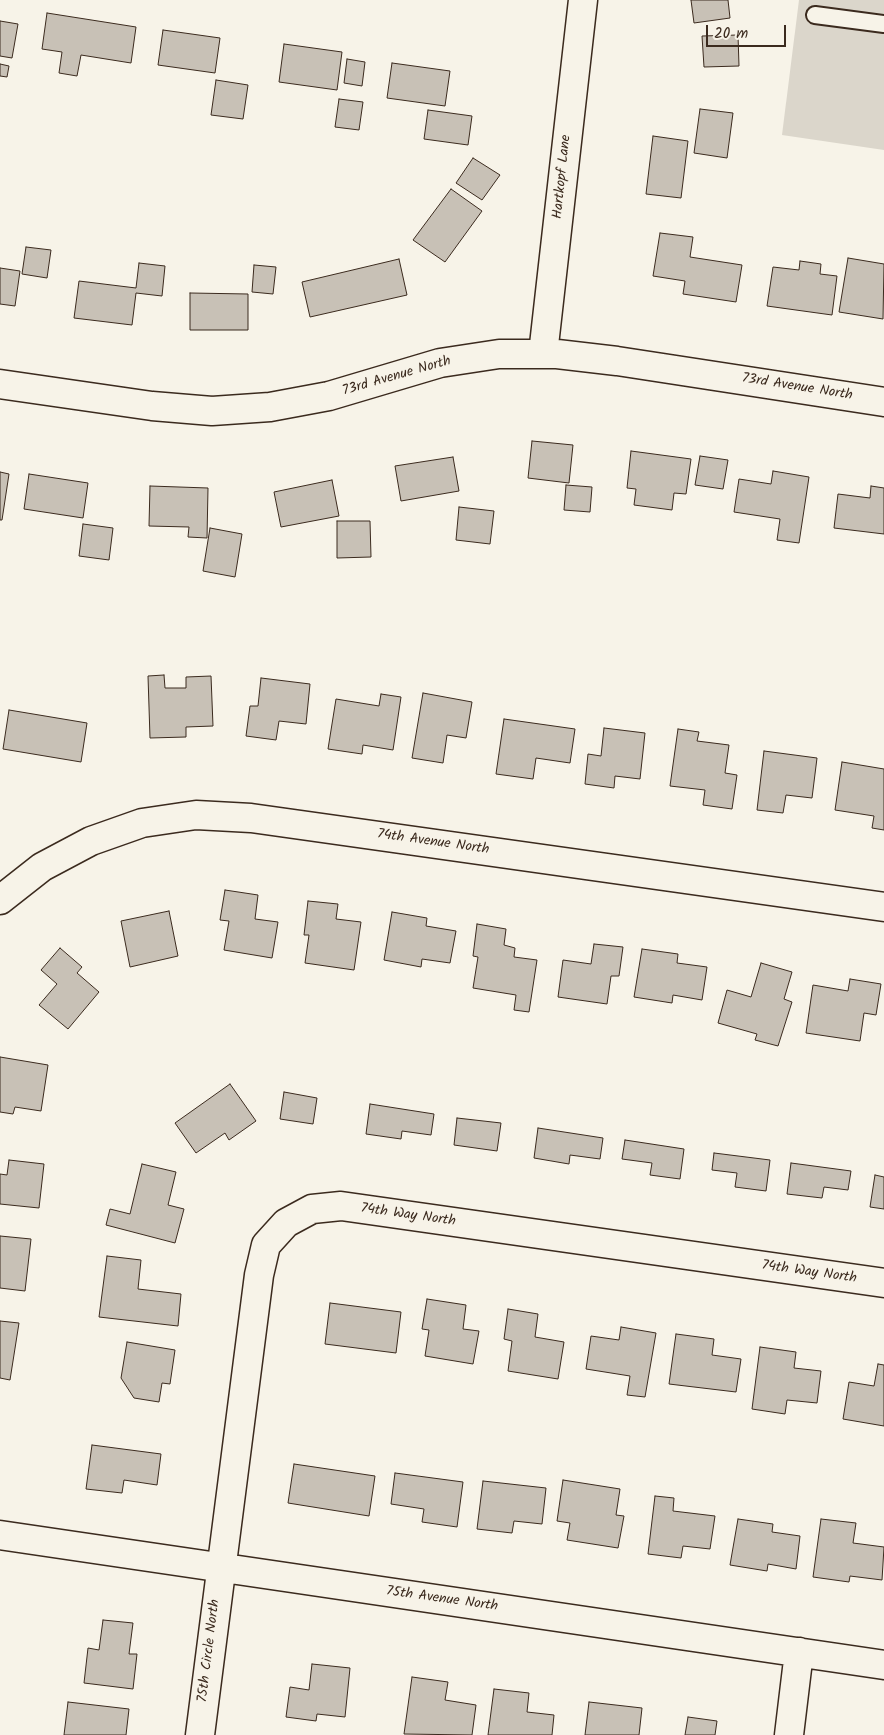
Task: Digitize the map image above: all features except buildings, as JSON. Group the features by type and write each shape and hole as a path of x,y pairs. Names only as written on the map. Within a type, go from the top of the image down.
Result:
{"street":[{"name":"Hartkopf Lane","path":"543,354 583,0"},
{"name":"73rd Avenue North","path":"0,384 152,406 212,411 270,407 329,396 440,363 499,354 543,354 617,361 884,402"},
{"name":"74th Avenue North","path":"0,900 42,867 91,841 142,823 196,815 251,818 884,907"},
{"name":"74th Way North","path":"220,1567 259,1275 266,1245 286,1222 312,1209 341,1206 884,1283"},
{"name":"75th Avenue North","path":"0,1535 884,1665"},
{"name":"75th Circle North","path":"200,1735 220,1567"},
{"path":"789,1735 799,1652"}],"lane":[{"path":"815,15 884,24"}],"shaded area":[{"path":"799,0 884,0 884,150 782,135"}]}
